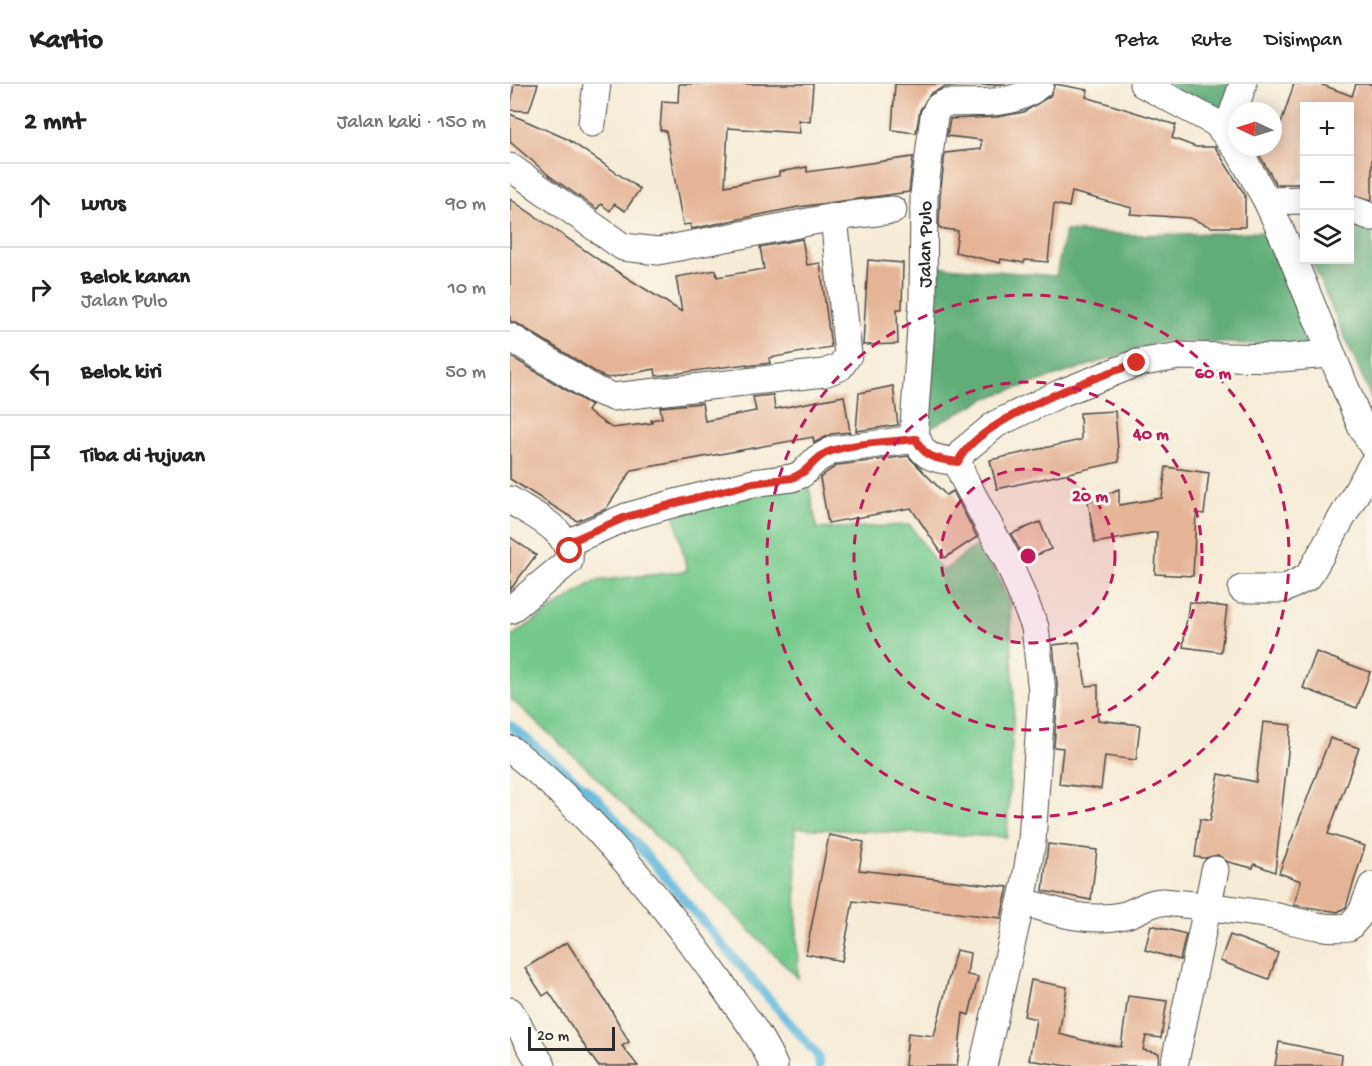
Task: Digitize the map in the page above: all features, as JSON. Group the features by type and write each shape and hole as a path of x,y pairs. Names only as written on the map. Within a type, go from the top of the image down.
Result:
{"street":[{"path":"592,123 597,84"},
{"name":"Jalan Pulo","path":"916,439 915,408 923,300 924,195 934,116 938,107 946,103 1010,100 1031,93 1040,84"},
{"path":"1143,84 1201,114 1226,133 1268,201 1330,354 1372,445"},
{"path":"1226,133 1243,84"},
{"path":"510,166 622,247 642,251 658,251 834,217 893,210"},
{"path":"1268,201 1300,200"},
{"path":"1352,210 1372,218"},
{"path":"510,337 595,390 613,397 824,373 840,367 848,355 834,217"},
{"path":"983,1066 1022,901 1032,841 1042,692 1035,627 1008,561 963,477 958,462 963,451 971,442 996,424 1061,393 1137,363 1180,356 1280,358 1330,354"},
{"path":"567,543 626,517 753,483 792,478 802,474 816,459 834,450 916,439 925,454 932,458 958,462"},
{"path":"1242,589 1284,589 1308,578 1372,465"},
{"path":"510,500 556,531 567,543 570,551 569,561 510,610"},
{"path":"510,749 596,830 648,888 702,956 764,1043 774,1066"},
{"path":"1174,1066 1215,870"},
{"path":"1022,901 1061,914 1106,919 1159,902 1266,915 1330,930 1349,927 1362,912 1372,886"},
{"path":"510,1011 542,1066"}],"green space":[{"path":"1143,84 1243,84 1237,102 1228,102 1226,133"},
{"path":"1354,227 1372,233 1372,400 1313,264 1354,264"},
{"path":"1065,231 1135,235 1268,232 1315,346 1164,341 987,398 927,429 935,336 934,266 1056,276"},
{"path":"808,482 817,529 910,525 942,572 982,541 1010,605 1014,705 1007,837 795,828 798,978 588,769 510,698 510,637 595,581 687,571 675,516"}],"building":[{"path":"514,84 538,84 529,111 510,110"},
{"path":"679,84 813,84 810,122 798,120 800,133 728,128 725,186 779,176 779,172 807,167 807,172 913,157 909,192 798,207 691,229 690,224 683,225 666,131 660,130 662,101 678,102"},
{"path":"895,84 1006,84 945,87 931,93 920,110 916,133 892,130"},
{"path":"1055,84 1088,90 1086,97 1176,125 1172,138 1196,147 1215,147 1245,195 1245,227 1211,227 1190,218 1130,214 1132,208 1072,192 1069,207 1054,204 1048,262 1025,260 1024,263 1001,259 1000,263 955,252 958,231 939,228 945,153 981,149 981,140 947,136 950,119 997,117 1024,112 1050,96"},
{"path":"1294,84 1320,84 1352,96 1356,84 1372,84 1372,200 1354,195 1354,102 1300,102 1300,181 1298,184 1276,184 1260,156 1282,156 1282,120"},
{"path":"510,114 567,139 640,189 625,211 614,204 610,211 601,204 597,209 551,177 510,142"},
{"path":"510,199 605,264 682,312 676,277 716,270 717,277 764,269 760,247 802,239 807,265 820,263 831,347 769,358 770,363 747,366 747,364 656,376 655,369 608,378 602,376 510,321"},
{"path":"868,260 903,263 902,309 897,309 898,344 863,345"},
{"path":"510,356 591,405 587,411 612,428 652,423 651,420 662,418 660,407 702,403 705,421 756,411 753,397 773,395 775,409 844,396 850,432 831,434 814,443 813,437 632,470 606,509 577,521 510,479"},
{"path":"893,386 898,425 856,431 859,393"},
{"path":"1115,411 1119,462 997,489 990,460 1081,440 1080,413"},
{"path":"908,456 946,495 953,491 977,537 945,558 911,508 828,523 820,478 827,472 838,465"},
{"path":"1166,467 1209,473 1204,514 1196,513 1193,576 1155,574 1157,532 1095,543 1088,502 1119,489 1119,505 1162,498"},
{"path":"1040,522 1051,549 1025,560 1011,534"},
{"path":"510,537 536,555 510,590"},
{"path":"1189,602 1227,607 1221,652 1183,647"},
{"path":"1079,642 1086,686 1098,685 1098,720 1140,725 1136,760 1105,756 1101,789 1059,784 1063,748 1054,747 1058,693 1053,645"},
{"path":"1316,652 1370,672 1357,708 1303,688"},
{"path":"1263,722 1291,725 1275,872 1254,864 1253,868 1228,862 1218,855 1205,858 1195,857 1200,819 1210,821 1219,774 1256,782"},
{"path":"1330,738 1359,748 1328,834 1365,846 1346,907 1338,912 1294,905 1301,881 1279,873"},
{"path":"829,835 864,842 859,870 1008,887 1001,918 853,901 842,961 806,954"},
{"path":"1048,844 1097,850 1091,900 1043,891"},
{"path":"1151,925 1186,934 1180,960 1145,950"},
{"path":"1230,935 1278,953 1269,979 1220,961"},
{"path":"567,942 610,1008 629,1042 622,1046 638,1066 598,1066 549,992 543,996 525,968"},
{"path":"956,950 970,953 967,975 978,977 969,1015 963,1013 957,1066 905,1066 908,1033 934,1036"},
{"path":"1031,980 1067,987 1059,1034 1121,1047 1128,996 1167,1001 1161,1038 1146,1036 1143,1050 1159,1053 1158,1066 1068,1066 1029,1060 1036,1019 1024,1016"},
{"path":"1279,1042 1342,1055 1341,1066 1275,1066"}],"waterway":[{"path":"510,725 598,799 818,1056 819,1066"}],"route":[{"path":"570,551 567,543 626,517 720,490 792,478 810,468 816,459 834,450 916,439 925,454 932,458 958,462 963,451 971,442 996,424 1061,393 1137,363"}]}
